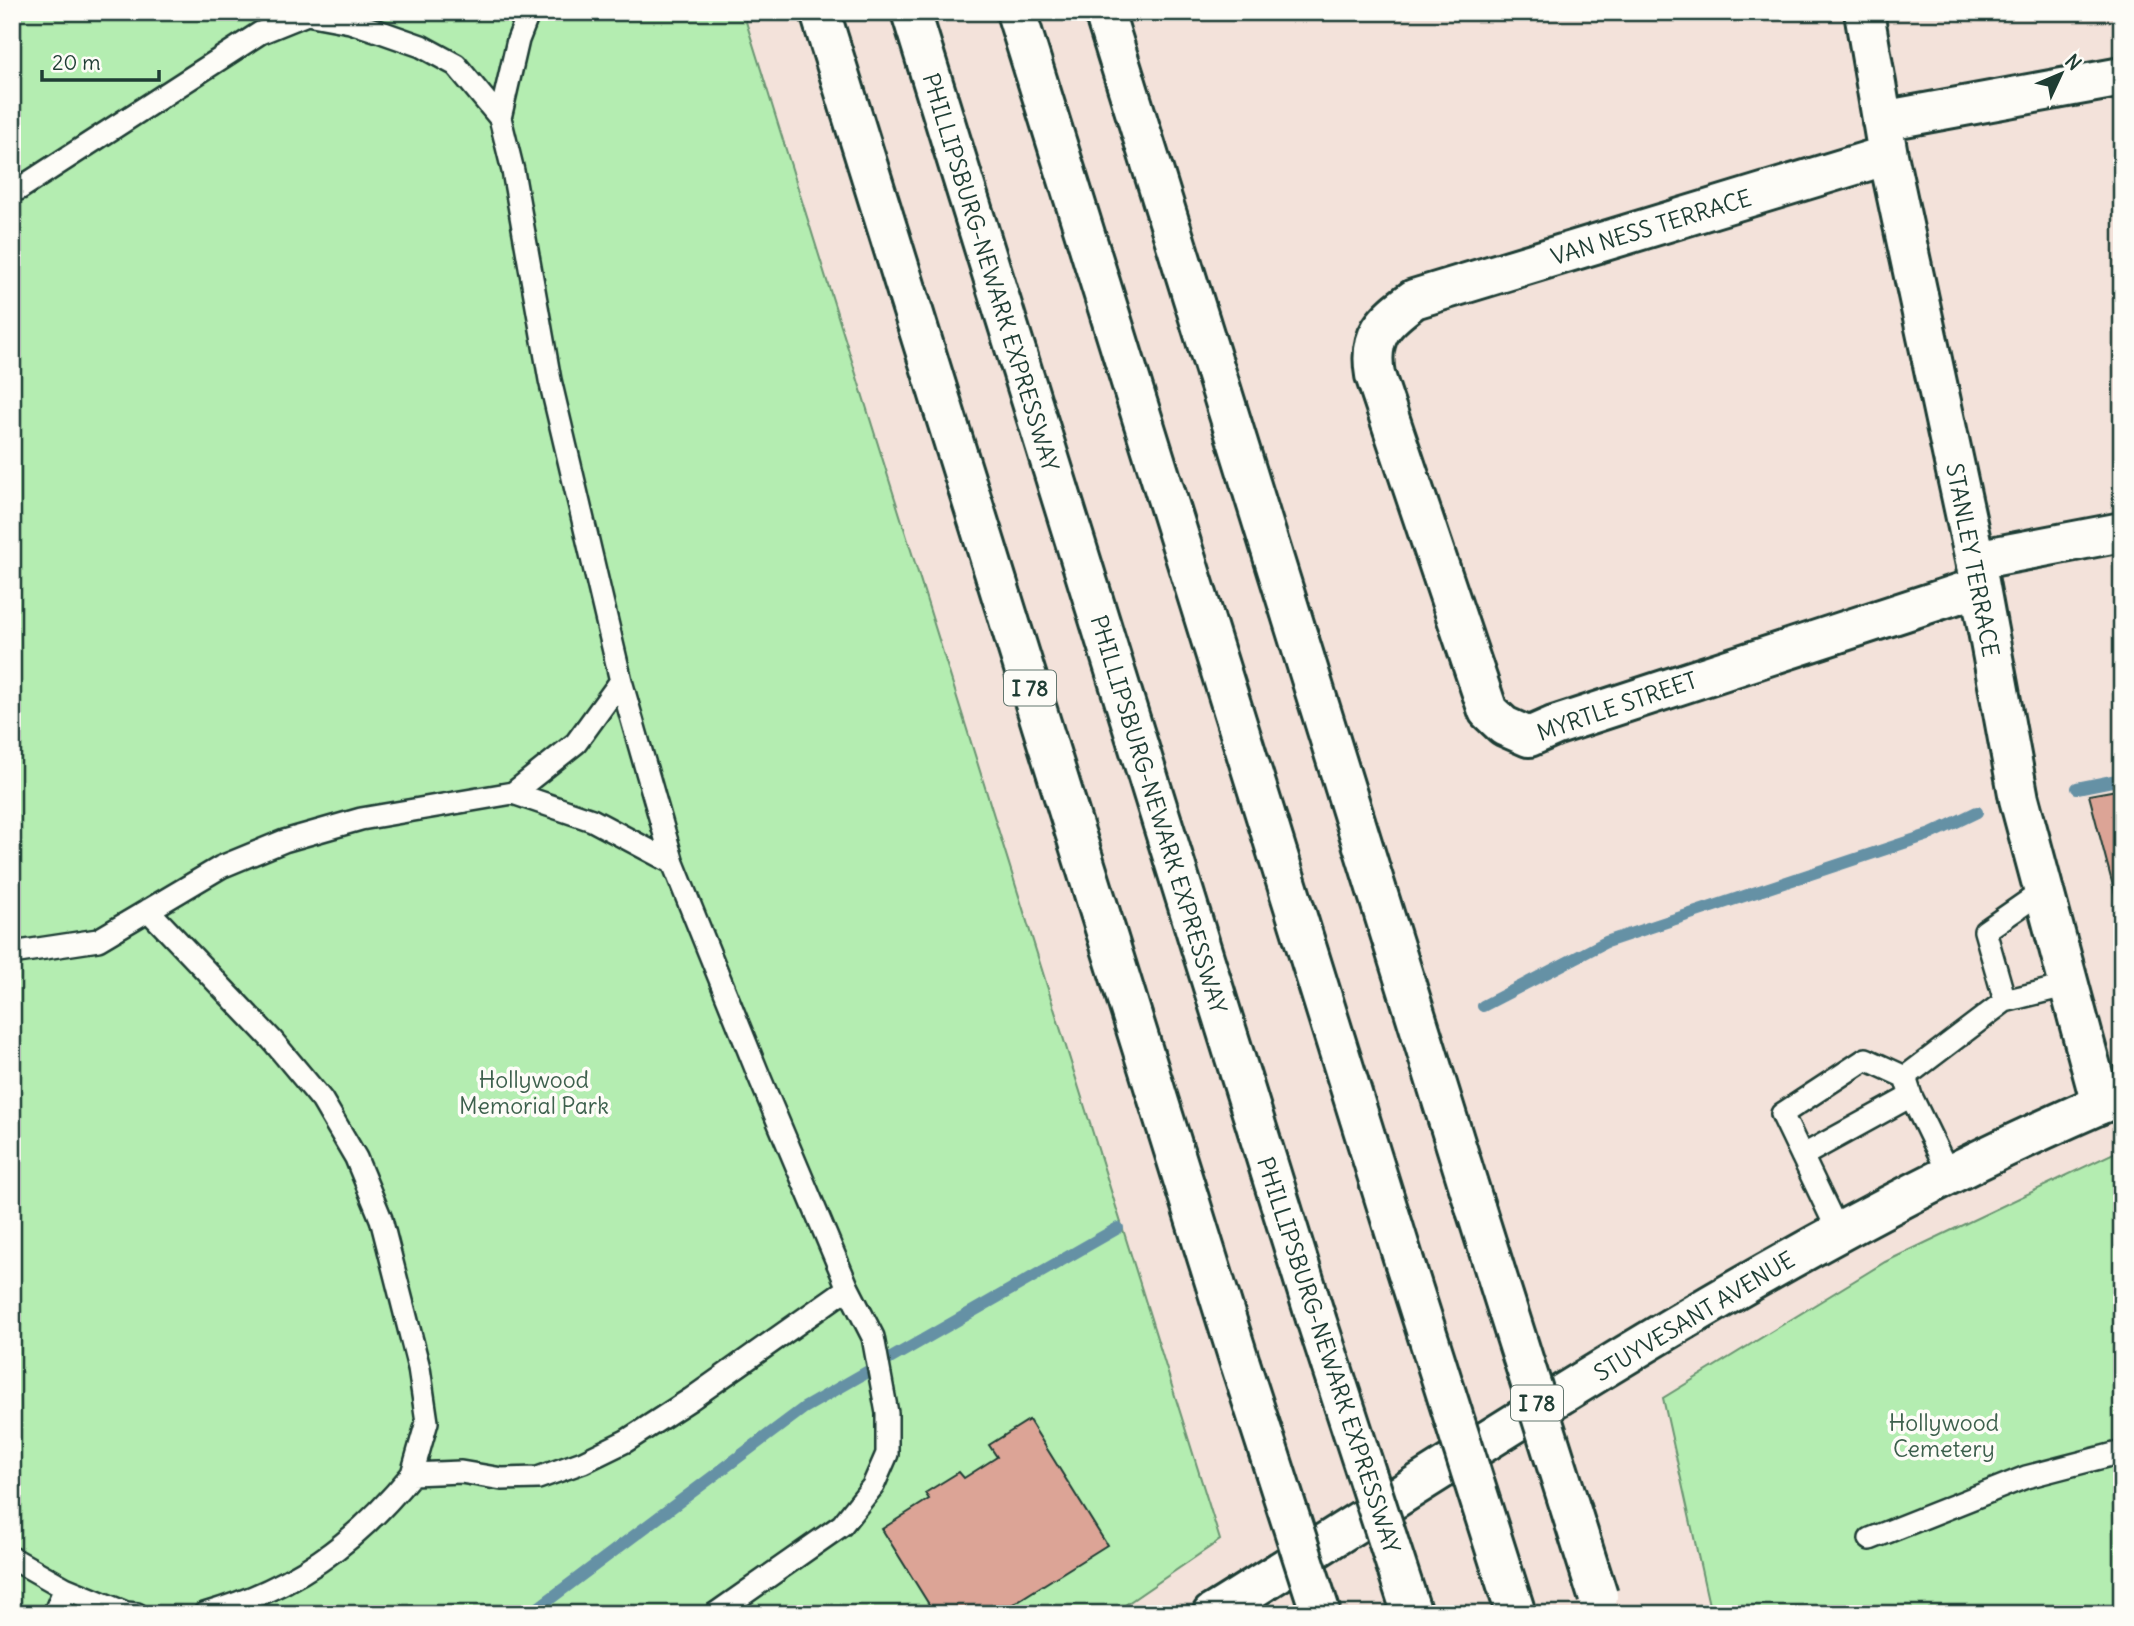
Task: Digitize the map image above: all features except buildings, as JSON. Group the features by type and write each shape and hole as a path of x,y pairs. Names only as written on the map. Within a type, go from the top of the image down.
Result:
{"main road":[{"name":"I 78","path":"820,12 1240,1363 1321,1614"},
{"name":"PHILLIPSBURG-NEWARK EXPRESSWAY","path":"911,12 1315,1319 1412,1614"},
{"path":"1016,12 1516,1614"},
{"name":"I 78","path":"1104,12 1601,1605"},
{"name":"STANLEY TERRACE","path":"1864,12 1885,138 1977,574 2020,799 2069,985 2111,1099"},
{"name":"VAN NESS TERRACE","path":"1414,299 1885,138 2122,77"},
{"name":"MYRTLE STREET","path":"1414,299 1378,331 1371,353 1375,374 1488,711 1504,726 1529,737 1977,574 2122,532"},
{"name":"STUYVESANT AVENUE","path":"1212,1614 1632,1352 1838,1231 1949,1174 2111,1099"}],"lane":[{"path":"500,118 518,40 529,12"},
{"path":"15,188 260,33 308,13 350,22 421,46 456,65 500,118 513,171 550,380 621,681 673,863 848,1288 873,1337 887,1413 887,1454 873,1486 842,1525 715,1614"},
{"path":"513,793 576,743 621,681"},
{"path":"12,953 99,940 221,867 284,841 361,819 513,793 592,820 673,863"},
{"path":"2005,1000 1985,931 2044,890"},
{"path":"148,910 272,1040 322,1100 356,1158 381,1219 419,1368 427,1422 412,1474 380,1514 313,1569 249,1601 204,1614"},
{"path":"1802,1156 1908,1086 2005,1000 2069,985"},
{"path":"1838,1231 1782,1114 1866,1059 1908,1086 1949,1174"},
{"path":"412,1474 461,1472 502,1479 538,1478 583,1462 626,1441 691,1399 848,1288"},
{"path":"1870,1539 2026,1478 2122,1452"},
{"path":"12,1558 65,1588 126,1613 137,1614"},
{"path":"54,1614 65,1588"}],"green space":[{"name":"Hollywood Memorial Park","path":"12,12 743,12 1220,1540 1112,1614 12,1614"},
{"name":"Hollywood Cemetery","path":"2122,1149 2122,1614 1711,1614 1663,1398 1885,1262"}],"waterway":[{"path":"2077,788 2122,779"},
{"path":"1483,1006 1606,942 1931,834 1977,812"},
{"path":"530,1614 804,1408 1118,1228"}]}
